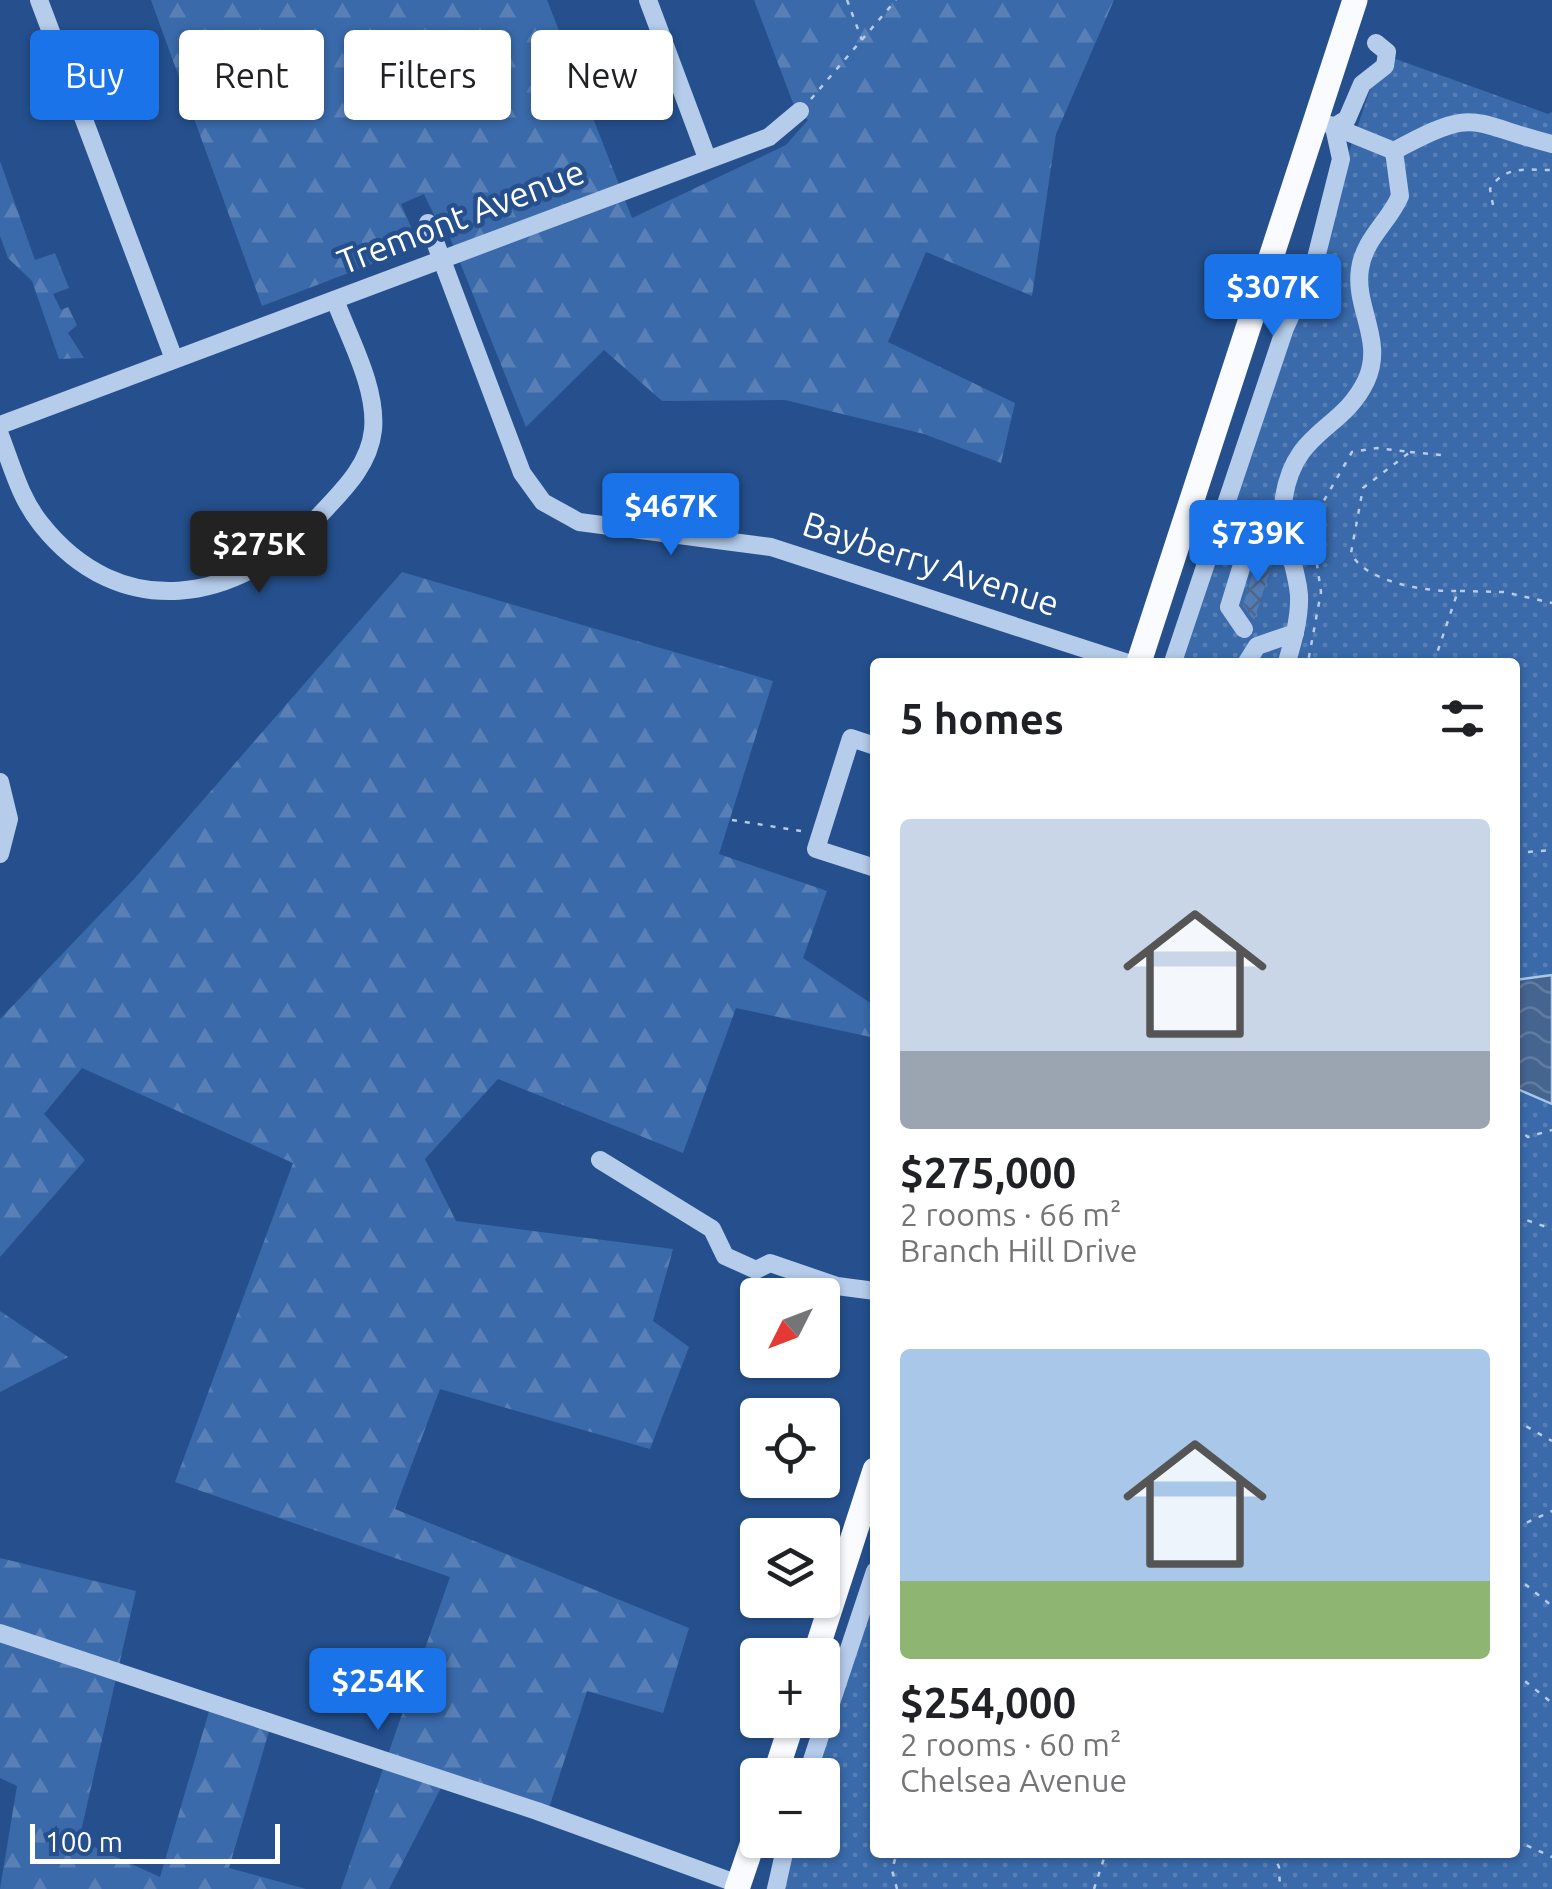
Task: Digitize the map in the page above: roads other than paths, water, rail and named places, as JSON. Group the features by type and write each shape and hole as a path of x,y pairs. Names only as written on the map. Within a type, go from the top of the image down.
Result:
{"main road":[{"path":"1141,658 1325,123 1355,0"},
{"path":"821,1638 870,1485"},
{"path":"738,1886 747,1858"}],"street":[{"path":"39,0 174,359"},
{"path":"648,0 707,158"},
{"path":"1325,123 1347,119 1362,84 1385,66 1386,52 1376,43"},
{"name":"Tremont Avenue","path":"0,425 778,133 800,111"},
{"path":"1325,123 1394,151 1459,120 1477,120 1552,144"},
{"path":"1174,658 1284,328 1314,262 1341,160 1325,123"},
{"path":"1288,658 1298,594 1283,508 1292,466 1312,436 1353,402 1370,372 1373,338 1360,290 1360,268 1366,248 1400,196 1394,151"},
{"name":"Bayberry Avenue","path":"428,224 522,473 536,494 558,513 592,526 771,546 1113,658"},
{"path":"0,435 28,506 50,534 84,564 125,583 162,590 202,588 242,577 276,558 303,534 355,476 368,452 373,406 335,300"},
{"path":"1288,544 1264,551 1252,546 1246,552 1229,607 1242,622 1252,654 1295,633"},
{"path":"870,744 851,738 816,849 870,866"},
{"path":"0,782 10,819 0,854"},
{"path":"600,1160 712,1230 723,1244 725,1256 756,1270 770,1264 837,1286 870,1290"},
{"path":"813,1758 870,1585"},
{"path":"0,1633 537,1811 738,1886"},
{"path":"776,1889 783,1858"}],"water":[{"path":"1552,975 1552,1104 1520,1090 1520,979"}]}
